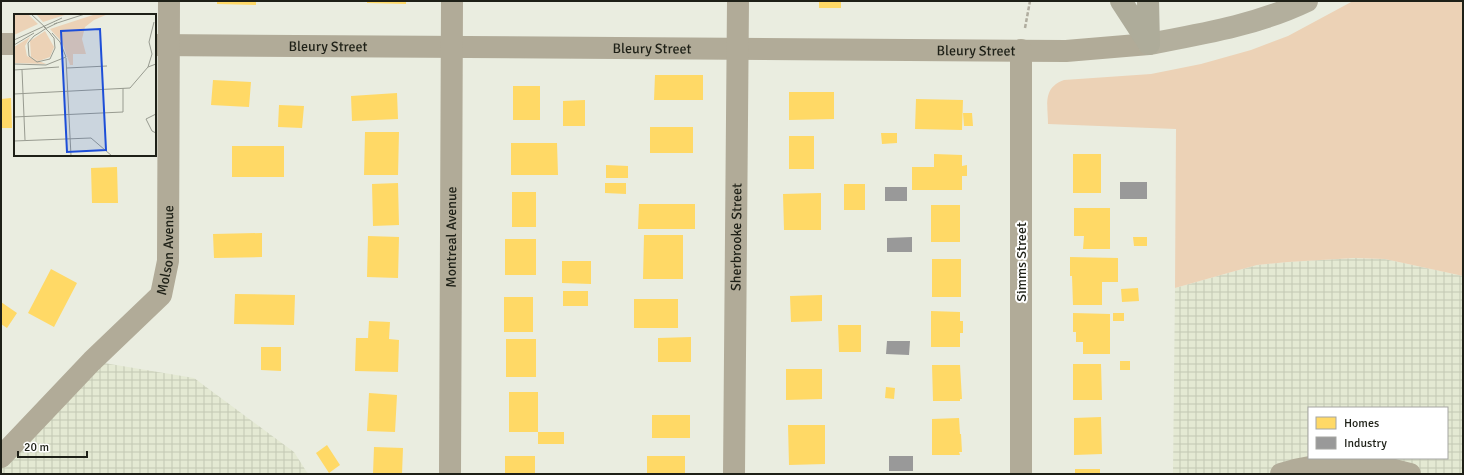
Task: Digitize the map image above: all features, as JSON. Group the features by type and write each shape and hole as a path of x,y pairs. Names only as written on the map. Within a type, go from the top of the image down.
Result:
{"highway":[{"path":"1121,1 1149,44"},
{"path":"1148,1 1149,44"}],"main road":[{"path":"1149,44 1216,31 1255,20 1307,1"}],"street":[{"name":"Molson Avenue","path":"1,457 92,360 161,295 168,262 162,45 169,1"},
{"name":"Montreal Avenue","path":"450,474 452,1"},
{"name":"Sherbrooke Street","path":"734,474 738,1"},
{"path":"1,44 14,44"},
{"name":"Bleury Street","path":"162,45 1066,51 1149,44"},
{"name":"Simms Street","path":"1021,50 1021,474"},
{"path":"1281,474 1302,469 1348,465 1388,468 1410,474"}],"path":[{"path":"1021,50 1030,1"}],"shaded area":[{"path":"1353,1 1463,1 1463,276 1385,259 1354,258 1257,265 1175,288 1176,129 1048,124 1047,104 1049,92 1057,83 1064,80 1151,74 1201,64 1251,50 1288,36"},
{"path":"1354,258 1385,259 1463,276 1463,474 1173,474 1175,288 1257,265"},
{"path":"92,361 194,378 294,452 308,474 1,474 1,457"}],"building: Homes":[{"path":"217,1 256,1 256,5 217,4"},
{"path":"367,1 406,1 406,4 367,3"},
{"path":"819,1 841,1 841,8 819,8"},
{"path":"655,75 703,75 703,100 654,100"},
{"path":"213,80 251,82 249,107 211,105"},
{"path":"513,86 540,86 540,120 513,120"},
{"path":"789,92 834,92 834,119 789,120"},
{"path":"397,93 398,119 352,121 351,96"},
{"path":"11,98 12,128 1,128 1,99"},
{"path":"916,99 963,100 962,130 915,129"},
{"path":"585,100 585,126 563,126 563,101"},
{"path":"279,105 304,106 302,128 278,127"},
{"path":"963,113 972,113 973,126 964,126"},
{"path":"650,127 693,127 693,153 650,153"},
{"path":"365,132 399,132 398,175 364,175"},
{"path":"881,133 897,133 897,143 882,144"},
{"path":"789,136 814,136 814,169 789,169"},
{"path":"511,143 557,143 558,175 511,175"},
{"path":"232,146 284,146 284,177 232,177"},
{"path":"934,154 962,155 962,166 967,165 967,176 962,176 962,190 912,190 912,167 934,167"},
{"path":"1073,154 1101,154 1101,193 1073,193"},
{"path":"606,165 628,166 628,178 606,178"},
{"path":"117,167 118,203 92,203 91,168"},
{"path":"398,183 399,225 373,226 372,184"},
{"path":"605,183 626,183 626,194 605,193"},
{"path":"844,184 865,184 865,210 844,210"},
{"path":"512,192 536,192 536,227 512,227"},
{"path":"821,193 821,230 784,230 783,194"},
{"path":"639,204 695,204 695,229 638,229"},
{"path":"931,205 960,205 960,242 931,242"},
{"path":"1074,208 1110,208 1110,249 1083,249 1084,236 1074,236"},
{"path":"262,233 262,257 214,258 213,234"},
{"path":"644,235 683,235 683,279 643,279"},
{"path":"368,236 399,237 398,278 367,277"},
{"path":"1133,237 1147,237 1147,246 1134,246"},
{"path":"505,239 536,239 536,275 505,275"},
{"path":"1070,257 1118,258 1118,282 1102,282 1102,305 1073,305"},
{"path":"932,259 961,259 961,297 932,297"},
{"path":"562,261 591,261 591,284 562,283"},
{"path":"51,269 77,283 54,327 28,313"},
{"path":"1138,288 1139,301 1122,302 1121,289"},
{"path":"563,291 588,291 588,306 563,306"},
{"path":"235,294 295,295 294,325 234,324"},
{"path":"822,295 822,321 791,322 790,296"},
{"path":"504,297 533,297 533,332 504,332"},
{"path":"634,299 678,299 678,328 634,328"},
{"path":"1,302 17,313 7,328 1,324"},
{"path":"931,311 960,312 960,321 963,321 963,333 960,333 960,347 931,347"},
{"path":"1073,313 1110,314 1110,354 1083,354 1083,342 1076,342 1076,332 1073,332"},
{"path":"1113,313 1124,313 1124,321 1113,321"},
{"path":"369,321 390,322 389,339 399,340 398,372 355,371 356,338 368,338"},
{"path":"838,325 861,325 861,352 839,352"},
{"path":"691,337 691,362 658,362 658,338"},
{"path":"506,339 536,339 536,377 506,377"},
{"path":"261,347 281,347 281,371 261,370"},
{"path":"1120,361 1130,361 1130,370 1120,370"},
{"path":"1073,364 1101,364 1102,400 1073,400"},
{"path":"932,365 960,365 962,399 960,399 960,401 933,401"},
{"path":"786,369 822,369 822,399 786,400"},
{"path":"886,387 895,388 894,399 885,398"},
{"path":"509,392 538,392 538,432 509,432"},
{"path":"369,393 397,395 395,432 367,431"},
{"path":"652,415 690,415 690,438 652,438"},
{"path":"1101,417 1102,454 1074,455 1074,418"},
{"path":"959,418 962,452 959,452 960,455 932,455 932,419"},
{"path":"788,425 825,425 825,464 789,465"},
{"path":"538,432 564,432 564,444 538,444"},
{"path":"327,445 340,465 329,473 316,453"},
{"path":"374,447 403,448 402,474 373,474"},
{"path":"505,456 535,456 535,474 505,474"},
{"path":"647,456 685,456 685,474 647,474"},
{"path":"1075,469 1100,469 1100,474 1075,474"}],"building: Industry":[{"path":"1120,182 1147,182 1147,199 1120,199"},
{"path":"885,187 907,187 907,201 885,201"},
{"path":"912,237 912,252 887,252 887,238"},
{"path":"887,341 910,341 909,355 886,354"},
{"path":"889,456 913,456 913,471 889,471"}]}
